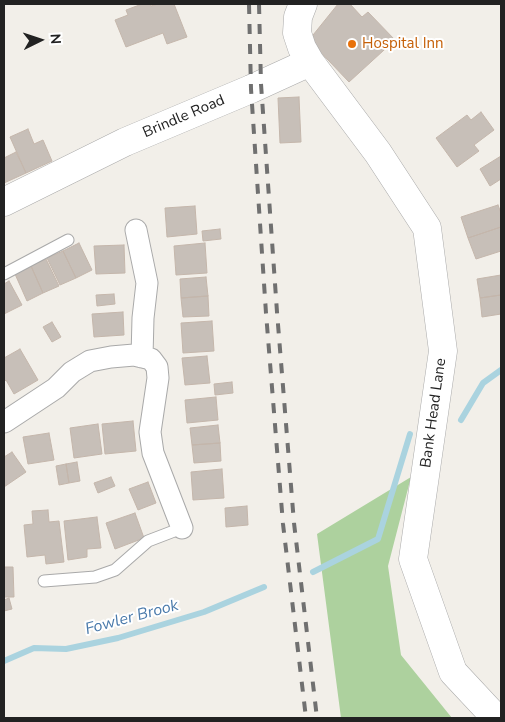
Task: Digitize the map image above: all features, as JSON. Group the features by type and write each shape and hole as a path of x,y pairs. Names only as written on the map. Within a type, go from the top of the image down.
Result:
{"street":[{"path":"303,4 298,17 297,33 302,48 310,62"},
{"name":"Brindle Road","path":"4,202 125,142 310,62"},
{"name":"Bank Head Lane","path":"310,62 378,153 426,228 444,351 413,559 453,672 496,718"},
{"path":"136,230 147,283 143,318 142,357"},
{"path":"4,422 56,388 72,372 90,361 111,356 134,355 151,359 157,367 158,378 150,432 153,453 182,528"}],"lane":[{"path":"4,274 68,240"},
{"path":"44,581 95,576 115,570 148,541 182,528"}],"green space":[{"path":"411,477 388,566 401,655 452,718 341,718 317,534"}],"building":[{"path":"142,4 150,4 151,6 174,4 187,37 167,44 163,33 126,47 115,20 128,15 126,10"},
{"name":"Hospital Inn","path":"338,4 350,4 362,17 368,12 395,40 349,82 309,40"},
{"path":"299,97 301,142 280,143 278,98"},
{"path":"481,112 494,130 474,145 479,151 457,167 436,138 467,115 471,120"},
{"path":"28,129 34,144 43,140 52,161 26,173 10,137"},
{"path":"16,152 26,173 4,183 4,158"},
{"path":"501,156 501,179 490,186 480,169"},
{"path":"498,205 501,213 501,227 468,238 461,217"},
{"path":"195,206 197,234 167,237 165,208"},
{"path":"501,227 501,251 476,259 468,238"},
{"path":"220,229 221,239 203,241 202,231"},
{"path":"79,243 92,270 76,278 63,251"},
{"path":"205,243 207,273 176,275 174,246"},
{"path":"124,245 125,273 96,274 94,246"},
{"path":"63,251 76,278 60,285 47,258"},
{"path":"46,259 59,286 43,293 31,266"},
{"path":"31,266 43,293 27,301 15,274"},
{"path":"501,275 501,295 480,298 477,279"},
{"path":"206,277 208,296 181,298 180,279"},
{"path":"9,281 22,305 4,314 4,284"},
{"path":"114,294 115,304 97,306 96,295"},
{"path":"501,295 501,314 482,317 480,298"},
{"path":"208,296 209,316 183,317 181,298"},
{"path":"123,312 124,335 94,337 92,314"},
{"path":"212,321 214,351 183,353 181,323"},
{"path":"52,322 61,337 52,342 43,327"},
{"path":"20,349 38,380 14,394 6,380 4,382 4,358"},
{"path":"207,356 210,383 185,385 182,358"},
{"path":"232,382 233,393 215,395 214,384"},
{"path":"216,397 218,420 187,423 185,400"},
{"path":"133,421 136,451 105,454 102,424"},
{"path":"98,424 102,454 74,458 70,428"},
{"path":"218,425 220,443 192,445 190,428"},
{"path":"49,433 54,460 28,464 23,437"},
{"path":"220,443 221,461 194,463 192,445"},
{"path":"12,452 26,472 4,487 4,457"},
{"path":"77,462 80,481 69,483 66,464"},
{"path":"66,464 69,483 59,485 56,466"},
{"path":"222,469 224,498 193,500 191,472"},
{"path":"111,477 115,486 98,493 94,483"},
{"path":"148,482 156,503 138,510 129,489"},
{"path":"247,506 248,525 226,527 225,508"},
{"path":"48,510 49,522 59,521 64,562 46,564 45,555 27,557 24,525 33,524 32,511"},
{"path":"135,513 144,538 115,549 106,523"},
{"path":"97,517 101,548 87,549 87,557 68,560 64,521"},
{"path":"4,567 13,567 14,597 4,597"},
{"path":"9,598 12,609 4,611 4,600"}],"waterway":[{"name":"Fowler Brook","path":"461,420 483,383 501,370"},
{"name":"Fowler Brook","path":"313,572 378,539 410,434"},
{"name":"Fowler Brook","path":"4,661 34,648 66,649 118,638 204,612 264,587"}],"railway":[{"path":"249,4 251,89 266,313 283,524 306,718"},
{"path":"259,4 261,84 294,523 317,718"}],"place":[{"name":"Hospital Inn","path":"352,44"}]}
